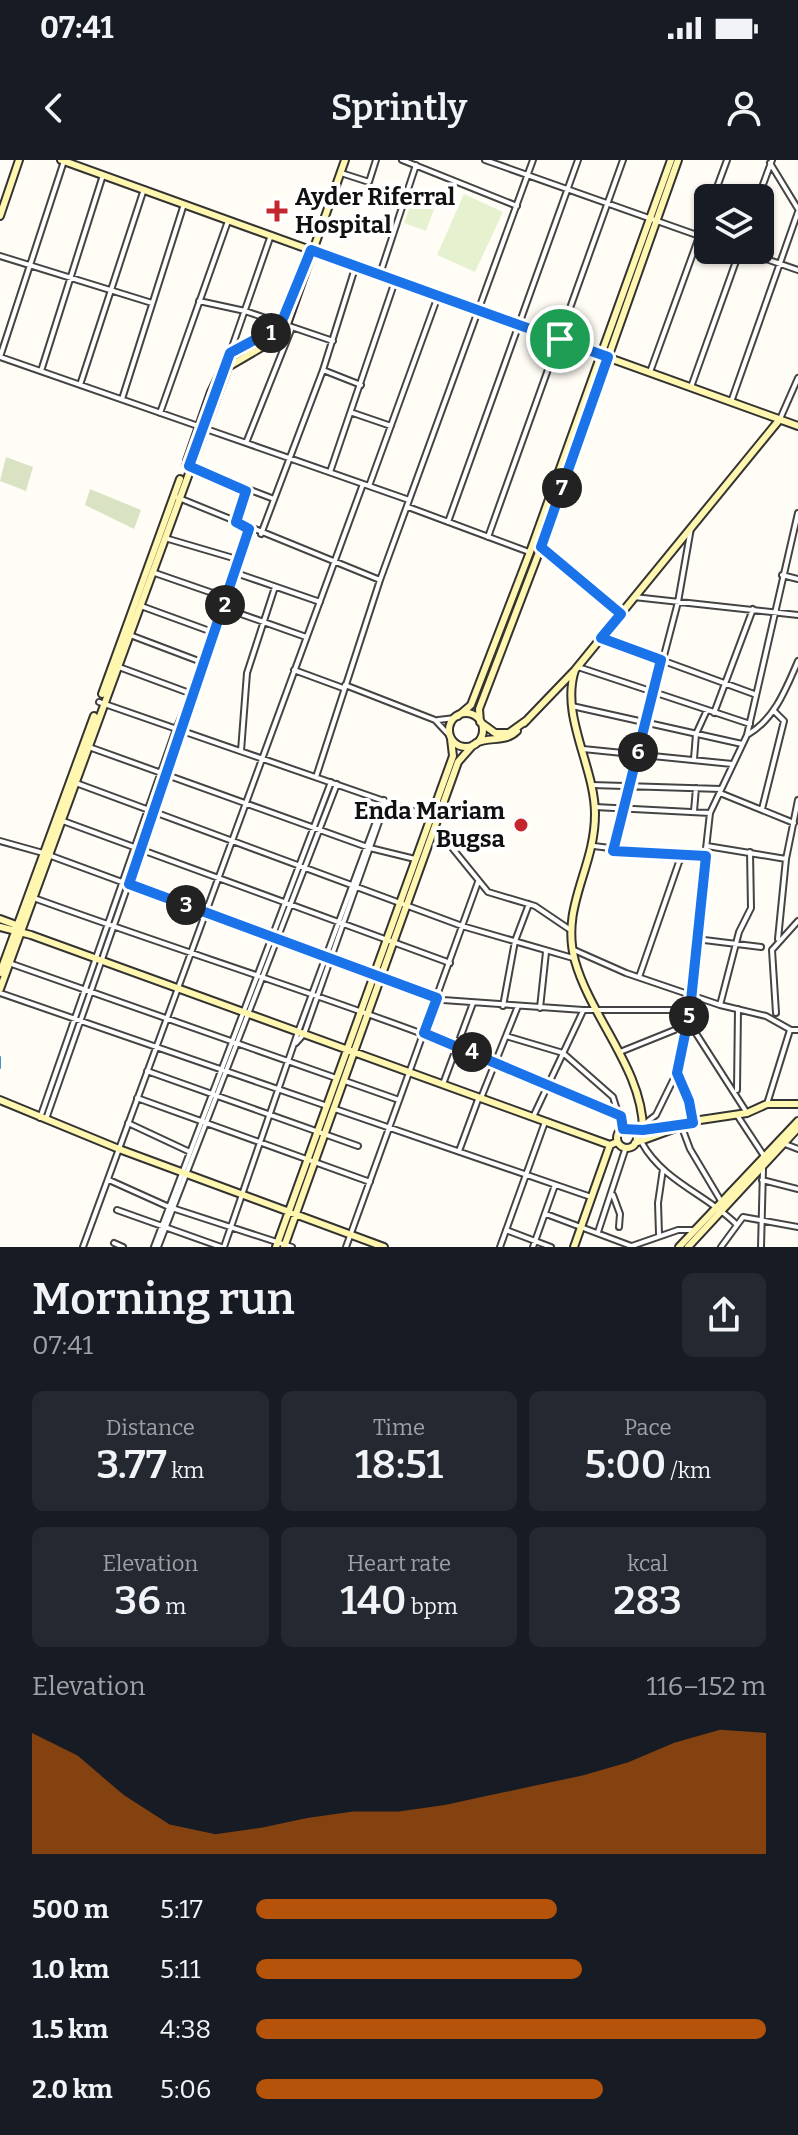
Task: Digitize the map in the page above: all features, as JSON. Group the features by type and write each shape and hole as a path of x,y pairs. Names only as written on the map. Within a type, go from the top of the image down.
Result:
{"street":[{"path":"0,216 19,160"},
{"path":"410,500 0,357 63,160 798,426"},
{"path":"246,443 345,160"},
{"path":"341,173 369,182 376,160"},
{"path":"402,160 517,206"},
{"path":"487,160 694,234"},
{"path":"316,777 380,580 533,160"},
{"path":"448,522 578,160"},
{"path":"488,537 623,160"},
{"path":"654,220 671,160"},
{"path":"109,1180 171,1208 283,1246 310,1160 435,818 453,756 449,726 471,705 568,458 678,160"},
{"path":"718,184 727,160"},
{"path":"763,184 771,162"},
{"path":"731,402 798,211 771,162"},
{"path":"380,274 416,165"},
{"path":"41,371 103,175"},
{"path":"80,385 144,189"},
{"path":"122,399 184,204"},
{"path":"160,413 228,221"},
{"path":"792,229 798,233"},
{"path":"101,703 117,667 148,570 163,538 271,235"},
{"path":"650,372 694,250"},
{"path":"691,387 740,250 798,270"},
{"path":"0,256 152,303"},
{"path":"261,534 323,370 356,265"},
{"path":"330,472 353,413 395,279"},
{"path":"83,1247 306,637 391,426 439,295"},
{"path":"199,301 245,311 333,341"},
{"path":"230,353 286,327"},
{"path":"228,367 269,343 286,327"},
{"path":"201,427 228,367 230,353"},
{"path":"323,370 361,385"},
{"path":"435,720 459,746 509,737 576,669 780,419 798,378"},
{"path":"353,413 391,426"},
{"path":"404,904 415,859 460,759 482,735 480,705 541,547 568,458"},
{"path":"187,465 246,491 274,499"},
{"path":"236,522 246,491"},
{"path":"176,497 380,580"},
{"path":"0,973 176,497"},
{"path":"408,507 530,552"},
{"path":"643,1128 656,1115 677,1073 690,1010 710,813 747,735 798,513"},
{"path":"613,851 652,692 678,602 691,528"},
{"path":"43,1119 108,925 205,664 249,529"},
{"path":"163,538 240,560"},
{"path":"541,547 621,614"},
{"path":"148,570 227,598"},
{"path":"236,573 320,602"},
{"path":"782,575 798,579"},
{"path":"241,751 247,673 275,587"},
{"path":"634,597 798,615"},
{"path":"138,605 215,633"},
{"path":"224,608 306,637"},
{"path":"714,713 753,609"},
{"path":"502,623 510,626"},
{"path":"126,633 205,664"},
{"path":"601,638 754,694"},
{"path":"747,735 758,729 774,711 798,661"},
{"path":"117,667 192,694"},
{"path":"576,669 750,724"},
{"path":"576,669 572,703 592,785 594,846 571,909 569,929 574,959 595,1010 635,1089 643,1128"},
{"path":"294,670 435,720 472,715 490,732 499,734 514,730 527,720"},
{"path":"552,695 562,695 572,703 646,722 743,744"},
{"path":"101,703 435,818"},
{"path":"694,759 696,734 707,710"},
{"path":"762,809 784,721 774,711"},
{"path":"86,745 367,847 415,859"},
{"path":"583,749 733,765"},
{"path":"72,782 462,926 574,959"},
{"path":"45,854 72,782"},
{"path":"156,1247 334,783"},
{"path":"592,785 721,791 794,823"},
{"path":"694,811 696,788"},
{"path":"778,939 786,859 798,800"},
{"path":"117,1210 222,1247 384,801"},
{"path":"595,807 710,813"},
{"path":"60,820 450,963"},
{"path":"0,841 126,883 437,998 540,1008 690,1010"},
{"path":"449,844 488,892 530,903 569,929"},
{"path":"594,846 613,851 706,856"},
{"path":"707,846 786,859"},
{"path":"720,1005 752,900 750,852"},
{"path":"639,977 681,857"},
{"path":"346,1247 478,882"},
{"path":"99,959 116,928 126,883"},
{"path":"30,897 424,1033 548,1082 621,1116"},
{"path":"503,1006 515,941 530,903"},
{"path":"0,919 31,935 545,1122 610,1145 617,1142 623,1129 613,1097 563,1053 506,1036"},
{"path":"776,1013 770,971 772,950 778,939 798,921"},
{"path":"0,927 18,929"},
{"path":"18,929 0,991 592,1198"},
{"path":"696,939 761,947"},
{"path":"572,949 639,977 720,1005 766,1016 791,1030 798,1030"},
{"path":"540,1008 546,952"},
{"path":"9,963 399,1100"},
{"path":"443,1084 473,1003"},
{"path":"459,1151 518,1006"},
{"path":"737,1092 738,1009"},
{"path":"533,1117 583,1010"},
{"path":"617,1053 688,1023"},
{"path":"688,1023 737,1092 747,1113"},
{"path":"767,1104 791,1030"},
{"path":"147,1071 358,1146"},
{"path":"677,1073 689,1101 693,1123"},
{"path":"137,1098 370,1182"},
{"path":"0,1100 119,1149 384,1247"},
{"path":"623,1129 693,1123 747,1113 767,1104 798,1101"},
{"path":"737,1115 767,1158"},
{"path":"782,1142 798,1121"},
{"path":"184,1173 204,1122"},
{"path":"500,1247 545,1122"},
{"path":"128,1123 190,1152"},
{"path":"617,1142 626,1147 680,1125"},
{"path":"680,1125 722,1206 736,1224"},
{"path":"688,1247 722,1206 798,1128"},
{"path":"633,1130 638,1143 663,1169 687,1189 722,1206"},
{"path":"782,1142 798,1149"},
{"path":"574,1247 610,1145"},
{"path":"598,1232 626,1147"},
{"path":"761,1247 762,1180 767,1158"},
{"path":"679,1247 763,1168"},
{"path":"659,1234 658,1203 663,1169"},
{"path":"762,1180 798,1189"},
{"path":"534,1244 555,1185"},
{"path":"612,1192 620,1214 619,1227"},
{"path":"546,1214 630,1246 659,1234 696,1230"},
{"path":"721,1247 743,1217 798,1227"},
{"path":"506,1230 534,1244 551,1247"},
{"path":"114,1243 123,1247"}],"green space":[{"path":"415,193 437,201 426,231 404,223"},
{"path":"464,194 503,212 475,272 437,255"},
{"path":"6,457 33,467 26,491 0,481"},
{"path":"90,489 141,510 134,529 85,505"}],"waterway":[{"path":"0,1057 0,1068"}],"place":[{"name":"Ayder Riferral Hospital","path":"277,211"},
{"name":"Enda Mariam Bugsa","path":"521,825"}],"route":[{"path":"311,250 560,339 608,357 541,547 621,614 601,638 661,660 613,851 706,856 690,1010 682,1062 677,1073 689,1101 693,1123 679,1126 623,1129 621,1116 548,1082 424,1033 437,998 129,884 249,529 236,522 246,491 189,466 228,367 230,353 280,326 311,250"}]}
